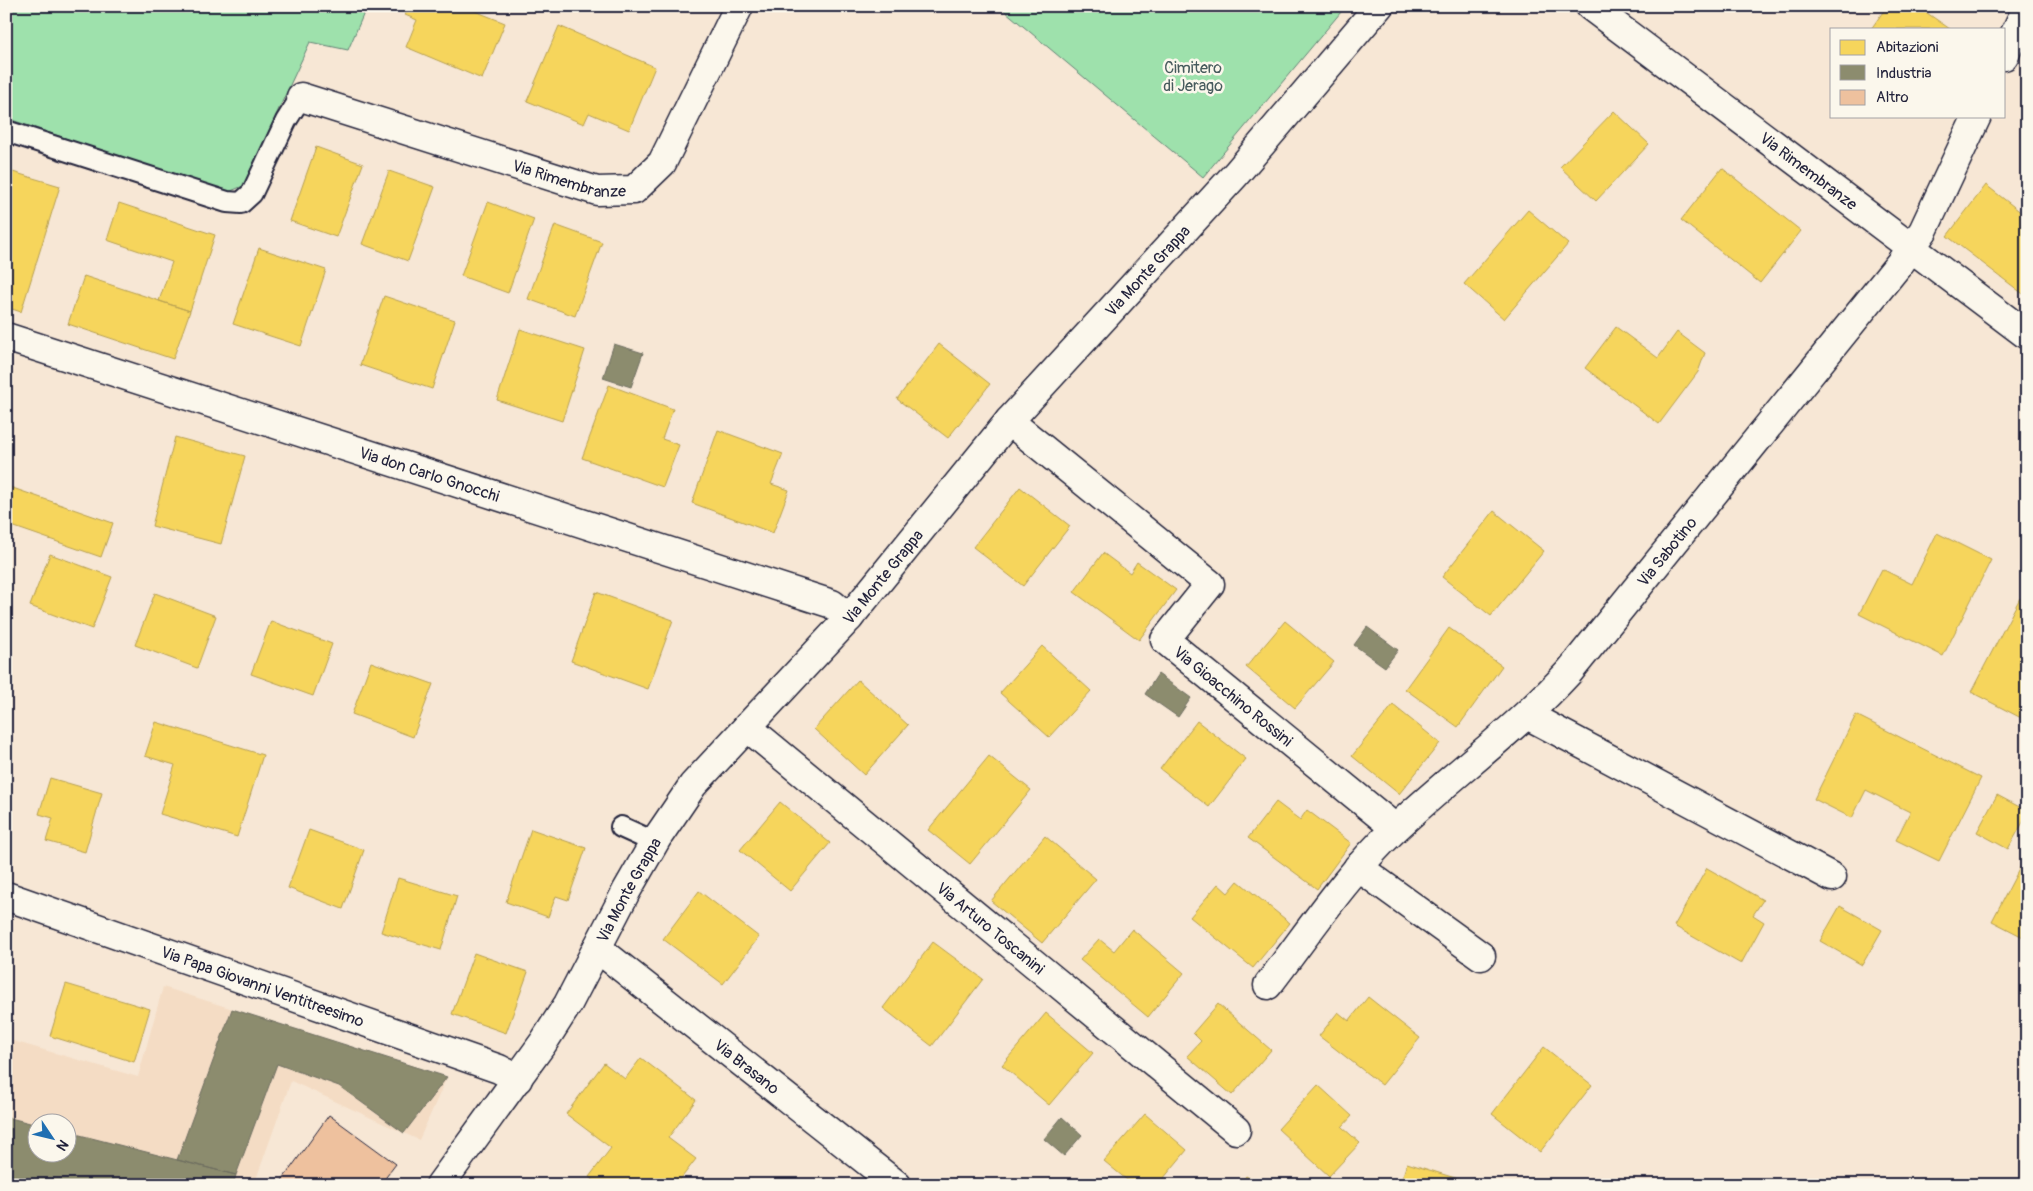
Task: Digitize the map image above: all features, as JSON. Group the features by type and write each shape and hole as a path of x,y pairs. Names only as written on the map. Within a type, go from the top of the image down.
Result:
{"street":[{"name":"Via Rimembranze","path":"301,97 597,191 634,190 662,163 739,6"},
{"name":"Via Monte Grappa","path":"440,1185 518,1079 568,1004 654,842 693,785 849,618 1009,421 1236,174 1379,6"},
{"name":"Via Rimembranze","path":"1590,6 2027,335"},
{"path":"2006,52 2027,8"},
{"name":"Via Sabotino","path":"1268,985 1358,866 1395,828 1527,715 1569,672 1875,295 1923,232 1975,118"},
{"name":"Via don Carlo Gnocchi","path":"6,337 832,604 849,618"},
{"name":"Via Gioacchino Rossini","path":"1009,421 1210,584 1165,640 1395,828"},
{"path":"1527,715 1832,877"},
{"name":"Via Arturo Toscanini","path":"747,727 1236,1130"},
{"path":"1358,866 1481,956"},
{"name":"Via Papa Giovanni Ventitreesimo","path":"6,896 490,1066 518,1079"},
{"name":"Via Brasano","path":"597,948 897,1185"}],"lane":[{"path":"6,131 227,202 241,202 252,193 286,121 301,97"},
{"path":"621,827 654,842"}],"shaded area":[{"path":"163,987 447,1077 419,1140 291,1081 254,1185 6,1185 6,1039 138,1077"}],"green space":[{"path":"6,6 367,6 348,50 310,42 243,186 226,193 6,118"},
{"name":"Cimitero di Jerago","path":"999,6 1346,6 1203,177"}],"building: Abitazioni":[{"path":"409,6 471,6 470,9 505,23 482,79 406,47 417,20 405,15"},
{"path":"1887,6 1917,6 1949,28 1872,28"},
{"path":"559,26 655,67 629,130 589,113 584,124 527,101"},
{"path":"1614,111 1649,144 1596,201 1560,167"},
{"path":"316,147 363,164 336,237 290,221"},
{"path":"1722,168 1801,231 1760,283 1681,220"},
{"path":"6,170 60,186 21,312 6,307"},
{"path":"389,171 435,187 408,261 362,244"},
{"path":"1986,185 2027,217 2027,297 1947,236"},
{"path":"488,202 534,219 508,293 461,276"},
{"path":"119,203 215,235 190,311 159,301 172,262 107,240"},
{"path":"1528,210 1568,244 1504,319 1464,284"},
{"path":"555,225 602,242 575,316 528,299"},
{"path":"259,248 326,270 301,346 233,324"},
{"path":"84,276 190,311 173,359 68,324"},
{"path":"384,296 455,320 432,389 360,365"},
{"path":"1616,327 1658,358 1677,332 1705,353 1698,372 1659,424 1585,368"},
{"path":"520,329 585,350 562,421 497,400"},
{"path":"939,344 990,384 948,438 897,399"},
{"path":"609,385 673,409 662,439 679,445 663,487 582,458"},
{"path":"718,430 783,454 771,484 789,490 773,533 692,503"},
{"path":"175,437 245,456 221,544 152,526"},
{"path":"7,486 113,523 101,557 6,524"},
{"path":"1020,487 1070,526 1023,586 973,547"},
{"path":"1494,511 1544,551 1491,616 1442,577"},
{"path":"1937,533 1991,560 1943,656 1859,614 1882,569 1912,584"},
{"path":"1103,553 1130,573 1137,562 1176,590 1139,640 1074,592"},
{"path":"50,554 112,577 92,629 30,606"},
{"path":"596,592 673,620 648,689 571,661"},
{"path":"155,593 216,616 197,668 135,645"},
{"path":"2020,598 2027,601 2027,721 1971,692"},
{"path":"271,621 332,644 313,696 251,674"},
{"path":"1285,621 1334,662 1295,708 1246,667"},
{"path":"1449,628 1502,666 1458,727 1405,689"},
{"path":"1042,646 1091,691 1049,737 1000,693"},
{"path":"6,661 12,663 6,679"},
{"path":"371,662 433,684 413,737 352,714"},
{"path":"858,680 908,725 864,775 814,729"},
{"path":"1393,705 1440,743 1399,794 1352,756"},
{"path":"1856,715 1981,778 1939,861 1896,840 1910,812 1866,790 1852,818 1814,799"},
{"path":"1197,721 1246,759 1209,807 1160,769"},
{"path":"156,722 263,755 237,837 160,814 175,765 145,756"},
{"path":"989,756 1031,790 970,864 928,830"},
{"path":"50,778 102,793 85,852 46,841 53,818 39,814"},
{"path":"1997,795 2027,811 2027,815 2008,849 1977,832"},
{"path":"780,802 830,843 790,891 740,850"},
{"path":"1276,802 1300,820 1307,810 1351,843 1317,889 1248,838"},
{"path":"531,829 586,848 568,900 556,896 548,917 506,902"},
{"path":"309,830 364,850 343,909 288,888"},
{"path":"1045,836 1096,879 1042,943 991,901"},
{"path":"2027,854 2027,939 1992,921"},
{"path":"1707,868 1763,900 1753,915 1764,922 1741,964 1674,926"},
{"path":"398,878 457,896 441,950 381,932"},
{"path":"1238,881 1290,923 1253,968 1190,917 1218,884 1228,893"},
{"path":"699,891 759,937 723,984 663,939"},
{"path":"1840,906 1882,930 1862,965 1820,941"},
{"path":"1132,929 1184,973 1148,1017 1080,960 1099,939 1114,951"},
{"path":"933,942 983,979 932,1046 883,1008"},
{"path":"474,953 528,972 506,1033 452,1014"},
{"path":"66,984 150,1009 134,1062 50,1036"},
{"path":"1368,997 1420,1038 1382,1085 1319,1036 1338,1012 1349,1021"},
{"path":"1218,1004 1271,1050 1232,1095 1187,1056 1201,1041 1193,1033"},
{"path":"1046,1013 1093,1053 1049,1105 1002,1065"},
{"path":"1544,1047 1592,1085 1540,1152 1492,1114"},
{"path":"641,1058 696,1100 668,1138 696,1159 676,1185 600,1185 589,1177 611,1148 566,1114 604,1063 625,1079"},
{"path":"1318,1085 1352,1116 1342,1127 1360,1143 1329,1176 1278,1129"},
{"path":"1145,1114 1187,1150 1158,1185 1133,1185 1104,1161"},
{"path":"1407,1163 1471,1183 1470,1185 1400,1185"},
{"path":"1246,1176 1259,1185 1240,1185"}],"building: Industria":[{"path":"614,344 643,353 631,387 603,378"},
{"path":"1367,627 1398,650 1385,667 1354,645"},
{"path":"1158,674 1191,698 1178,717 1145,694"},
{"path":"232,1009 447,1077 404,1133 339,1086 277,1064 236,1175 177,1160"},
{"path":"6,1117 28,1122 28,1164 78,1164 78,1135 236,1175 233,1185 6,1185"},
{"path":"1062,1117 1082,1135 1064,1156 1044,1139"}],"building: Altro":[{"path":"329,1115 396,1164 380,1185 282,1185 280,1183"}]}
